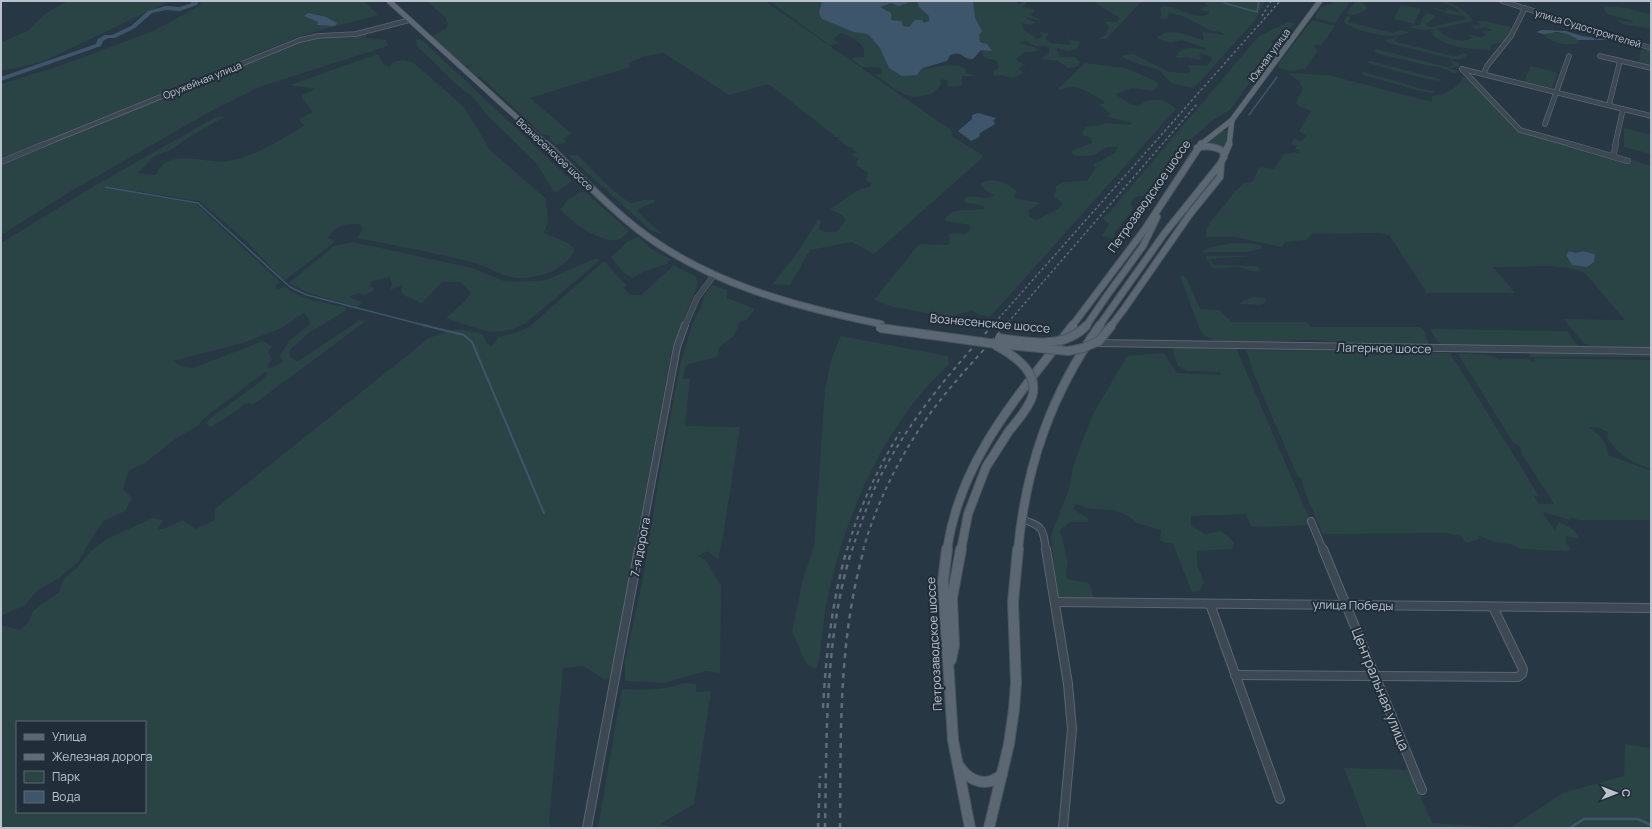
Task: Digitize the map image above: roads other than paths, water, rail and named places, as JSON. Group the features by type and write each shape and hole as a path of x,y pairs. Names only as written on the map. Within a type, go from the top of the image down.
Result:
{"main road":[{"name":"Вознесенское шоссе","path":"389,1 633,224 670,252 738,284 742,289 810,313 989,343 1053,350 1083,348 1099,341 1124,309 1190,214 1220,177 1222,160"},
{"name":"Южная улица","path":"1232,120 1320,1"},
{"name":"Петрозаводское шоссе","path":"970,828 956,756 948,673 943,581 952,520 972,467 993,430 1169,194 1197,148 1206,139 1232,120"},
{"path":"989,828 1003,771 1014,709 1016,683 1013,602 1021,519 1028,481 1042,436 1058,394 1086,344 1164,234 1222,160 1228,149 1232,120"},
{"path":"1197,148 1205,145 1215,147 1222,151 1222,160"},
{"name":"Вознесенское шоссе","path":"881,326 1050,342 1068,339 1080,332 1143,246 1169,194"},
{"name":"Вознесенское шоссе","path":"948,673 954,645 952,598 968,514 986,467 1030,401 1033,390 1032,378 1025,366 1016,357 989,343"},
{"path":"956,756 962,771 976,781 992,781 998,778 1003,771"}],"street":[{"name":"улица Судостроителей","path":"1502,1 1651,48"},
{"path":"1484,73 1487,66 1511,36 1525,8"},
{"name":"Оружейная улица","path":"1,162 300,40 318,36 356,34 410,20"},
{"path":"1545,124 1569,56"},
{"path":"1600,56 1651,68"},
{"path":"1609,105 1620,61"},
{"path":"1628,161 1520,130 1462,69 1484,73 1651,116"},
{"path":"1613,156 1623,109"},
{"name":"7-я дорога","path":"587,828 677,346 702,290 715,274"},
{"name":"Лагерное шоссе","path":"1099,325 1100,333 1103,336 1117,343"},
{"name":"Лагерное шоссе","path":"1086,344 1117,343 1651,351"},
{"path":"1021,519 1037,524 1043,531 1056,602 1068,684 1072,729 1063,828"},
{"name":"Центральная улица","path":"1311,521 1376,675 1422,790"},
{"name":"улица Победы","path":"1056,602 1493,608 1651,608"},
{"path":"1210,604 1280,799"},
{"path":"1235,674 1518,677 1522,674 1523,670 1493,608"}],"water":[{"path":"822,1 913,1 899,6 891,3 880,7 891,13 891,20 901,21 903,26 909,27 915,20 922,20 924,23 929,21 929,16 919,7 917,1 973,1 975,18 982,31 979,35 980,42 987,44 992,51 981,50 973,59 966,58 961,54 950,55 947,61 922,68 917,75 902,76 889,68 880,48 868,34 854,32 822,19 819,13"},
{"path":"308,13 326,17 337,23 335,26 317,25 318,22 304,16"},
{"path":"1542,30 1566,31 1582,36 1611,40 1578,40 1568,34 1557,32 1543,34 1536,32"},
{"path":"978,113 996,118 993,121 995,124 980,133 979,137 971,141 958,131 972,119 972,115"},
{"path":"1569,251 1576,253 1583,251 1595,254 1594,262 1587,267 1572,265 1566,255"}],"waterway":[{"path":"1,79 99,45 100,40 107,36 113,37 118,33 133,27 150,12 165,8 180,9 195,4 196,1 191,1"},
{"path":"1224,3 1257,12 1259,1"},
{"path":"1249,115 1277,77"},
{"path":"105,187 198,203 290,287 307,295 425,326"},
{"path":"425,326 464,335 472,342 544,513"},
{"path":"1570,828 1584,819 1638,819 1651,825"}],"railway":[{"path":"1262,16 1271,1"},
{"path":"992,326 1280,1"},
{"path":"1005,326 1197,104"},
{"path":"852,550 864,514 890,458 931,398 993,325"},
{"path":"863,550 884,492 914,437 946,393 1006,325"},
{"path":"847,550 857,519 869,490 900,432"},
{"path":"823,708 830,628 837,588 847,549"},
{"path":"825,828 827,723 832,652 836,617 852,549"},
{"path":"840,828 841,723 845,653 849,618 864,549"},
{"path":"818,828 820,776"}]}
